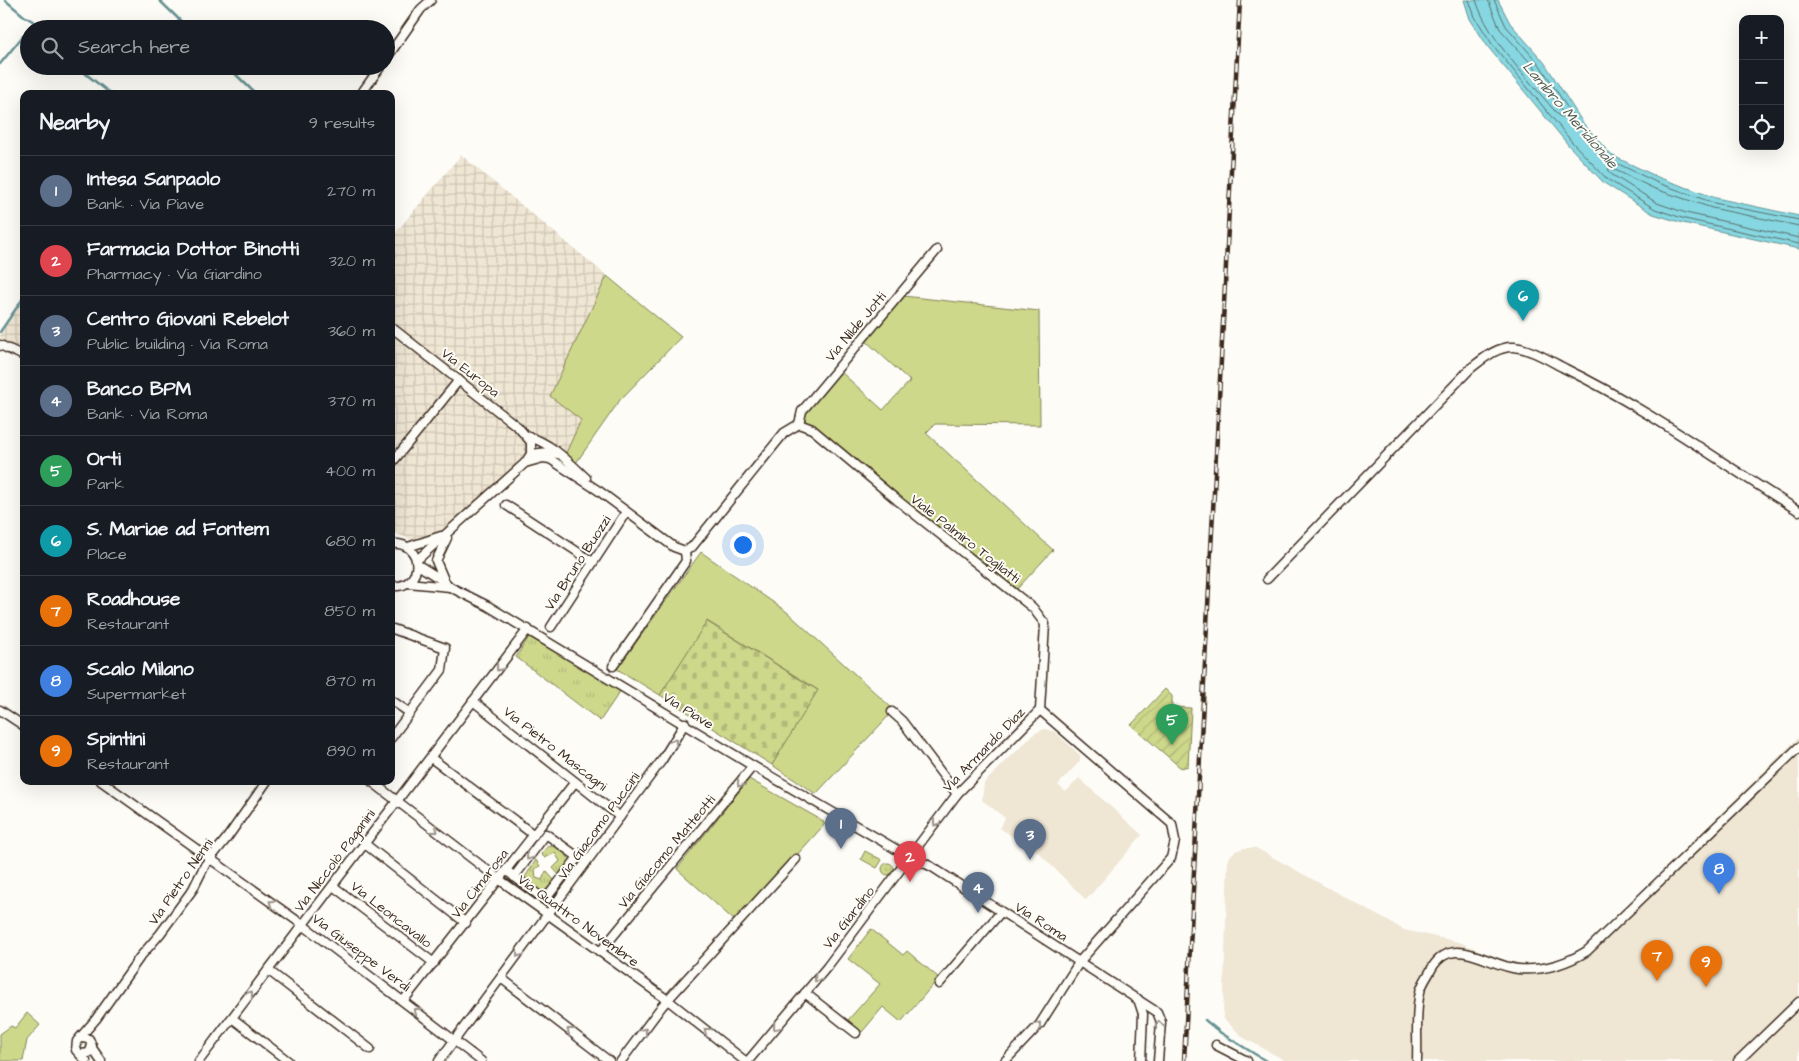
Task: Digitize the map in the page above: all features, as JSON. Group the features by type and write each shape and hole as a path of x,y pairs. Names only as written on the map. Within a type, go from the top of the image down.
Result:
{"street":[{"path":"395,46 422,9 432,0"},
{"path":"364,90 375,75"},
{"name":"Via Nilde Jotti","path":"799,424 802,411 937,250"},
{"name":"Via Europa","path":"395,332 528,436 540,440 560,454 599,491"},
{"path":"0,346 20,354"},
{"path":"1267,579 1470,368 1496,350 1514,347 1536,354 1601,386 1666,424 1731,469 1799,511"},
{"path":"395,459 459,380"},
{"path":"525,463 543,458 550,459 599,491 674,547 685,551 692,547 784,433 799,424"},
{"name":"Viale Palmiro Togliatti","path":"799,424 812,429 896,500 1033,608 1041,617 1045,633 1040,710"},
{"path":"408,583 415,576 417,562 525,463 531,454 531,442 528,436"},
{"path":"531,454 548,452 560,454"},
{"path":"506,505 594,562"},
{"name":"Via Bruno Buozzi","path":"551,627 626,512"},
{"path":"395,545 408,547 433,540 450,532"},
{"path":"447,585 436,561 450,532"},
{"path":"408,547 417,562 447,585"},
{"path":"613,666 686,561 685,551"},
{"name":"Via Piave","path":"395,587 408,583 447,585 488,606 753,766 912,857"},
{"name":"Via Niccolò Paganini","path":"199,1061 528,629"},
{"path":"395,630 445,648 442,670 395,733"},
{"name":"Via Pietro Mascagni","path":"473,701 620,817"},
{"path":"395,703 410,713"},
{"path":"0,710 20,723"},
{"path":"1005,1061 1040,1024 1080,961 1171,858 1175,841 1172,824 1040,710"},
{"name":"Via Armando Diaz","path":"912,857 957,794 1040,710"},
{"path":"892,712 902,722 957,794"},
{"name":"Via Giacomo Puccini","path":"439,1061 549,915 662,760 685,724"},
{"path":"1418,1061 1420,994 1423,984 1440,958 1450,952 1462,951 1504,967 1531,970 1556,966 1587,951 1799,746"},
{"path":"431,758 578,857 545,900 507,871"},
{"name":"Via Giacomo Matteotti","path":"600,952 753,766"},
{"name":"Via Cimarosa","path":"404,1000 507,871 540,833 575,782"},
{"name":"Via Giuseppe Verdi","path":"107,785 303,925 404,1000 481,1061"},
{"name":"Via Pietro Nenni","path":"82,1038 140,957 160,934 193,889 210,858 228,838 264,785"},
{"name":"Via Quattro Novembre","path":"376,785 500,880 667,1001 746,1061"},
{"path":"514,877 540,833"},
{"path":"365,844 466,922"},
{"name":"Via Roma","path":"912,857 932,867 1153,1009 1160,1017 1158,1061"},
{"name":"Via Giardino","path":"746,1061 805,993 912,857"},
{"path":"621,1061 667,1001 796,859"},
{"name":"Via Leoncavallo","path":"334,886 434,963"},
{"path":"939,984 1001,912"},
{"path":"268,970 370,1049"},
{"path":"501,978 609,1061"},
{"path":"805,993 856,1033"},
{"path":"1137,998 1143,1014 1141,1061"},
{"path":"1738,1061 1799,1002"},
{"path":"232,1018 288,1061"},
{"name":"Via Pietro Nenni","path":"92,1045 90,1034 96,1020"},
{"path":"86,1061 75,1047 77,1041 82,1038 87,1039 92,1045 101,1061"},
{"path":"80,1054 88,1054 92,1045"},
{"path":"1216,1045 1247,1061"}],"shaded area":[{"path":"461,155 681,337 620,400 573,466 540,441 450,531 434,555 408,538 395,533 395,233"},
{"path":"20,305 20,350 0,342 0,334"},
{"path":"1045,729 1055,732 1080,755 1080,761 1058,785 1066,792 1079,778 1142,835 1086,900 1021,835 1016,839 1000,828 1005,818 982,800 984,783 1035,733"},
{"path":"1799,737 1799,1061 1286,1061 1244,1038 1223,1018 1228,858 1235,851 1245,848 1256,848 1404,930 1459,942 1502,960 1523,964 1541,964 1559,959 1579,950 1594,938"}],"green space":[{"path":"607,276 681,337 620,400 576,463 565,455 581,420 550,396"},
{"path":"903,296 1039,311 1040,425 935,424 926,433 1053,550 1017,589 804,422 805,413 840,371 883,410 910,381 866,341"},
{"path":"701,552 787,612 894,710 816,794 772,765 818,690 707,621 660,695 617,669"},
{"path":"706,621 819,691 772,765 660,695"},
{"path":"529,637 621,690 600,721 516,657"},
{"path":"1165,689 1172,696 1172,707 1191,708 1188,766 1181,768 1131,725"},
{"path":"749,779 823,821 825,824 736,922 677,869"},
{"path":"548,846 559,847 570,860 569,867 559,875 553,868 560,861 555,853 545,858 541,854"},
{"path":"865,851 882,860 877,868 861,859"},
{"path":"536,860 540,866 535,869 536,878 542,880 546,871 555,881 544,891 535,889 525,877"},
{"path":"888,863 894,869 888,875 882,869"},
{"path":"871,929 903,955 907,951 939,978 901,1022 883,1007 862,1032 848,1020 880,984 848,959"},
{"path":"27,1013 40,1025 27,1040 23,1061 0,1061 0,1034 11,1026 15,1028"}],"water":[{"name":"Lambro Meridionale","path":"1464,0 1498,0 1510,23 1544,62 1583,123 1611,155 1660,178 1716,198 1799,216 1799,249 1683,223 1653,214 1604,183 1569,146 1488,47 1470,19"}],"waterway":[{"path":"5,0 31,20"},
{"path":"159,0 180,20"},
{"path":"0,64 20,40"},
{"path":"87,75 106,90"},
{"path":"236,75 252,90"},
{"path":"0,332 20,303"},
{"path":"1205,1020 1221,1033 1266,1061"}],"railway":[{"path":"1184,1061 1240,0"}],"place":[{"name":"S. Mariae ad Fontem","path":"1523,321"},
{"name":"Orti","path":"1172,745"},
{"name":"Intesa Sanpaolo","path":"841,849"},
{"name":"Centro Giovani Rebelot","path":"1030,860"},
{"name":"Farmacia Dottor Binotti","path":"910,882"},
{"name":"Scalo Milano","path":"1719,894"},
{"name":"Banco BPM","path":"978,913"},
{"name":"Roadhouse","path":"1657,981"},
{"name":"Spintini","path":"1706,987"}]}
